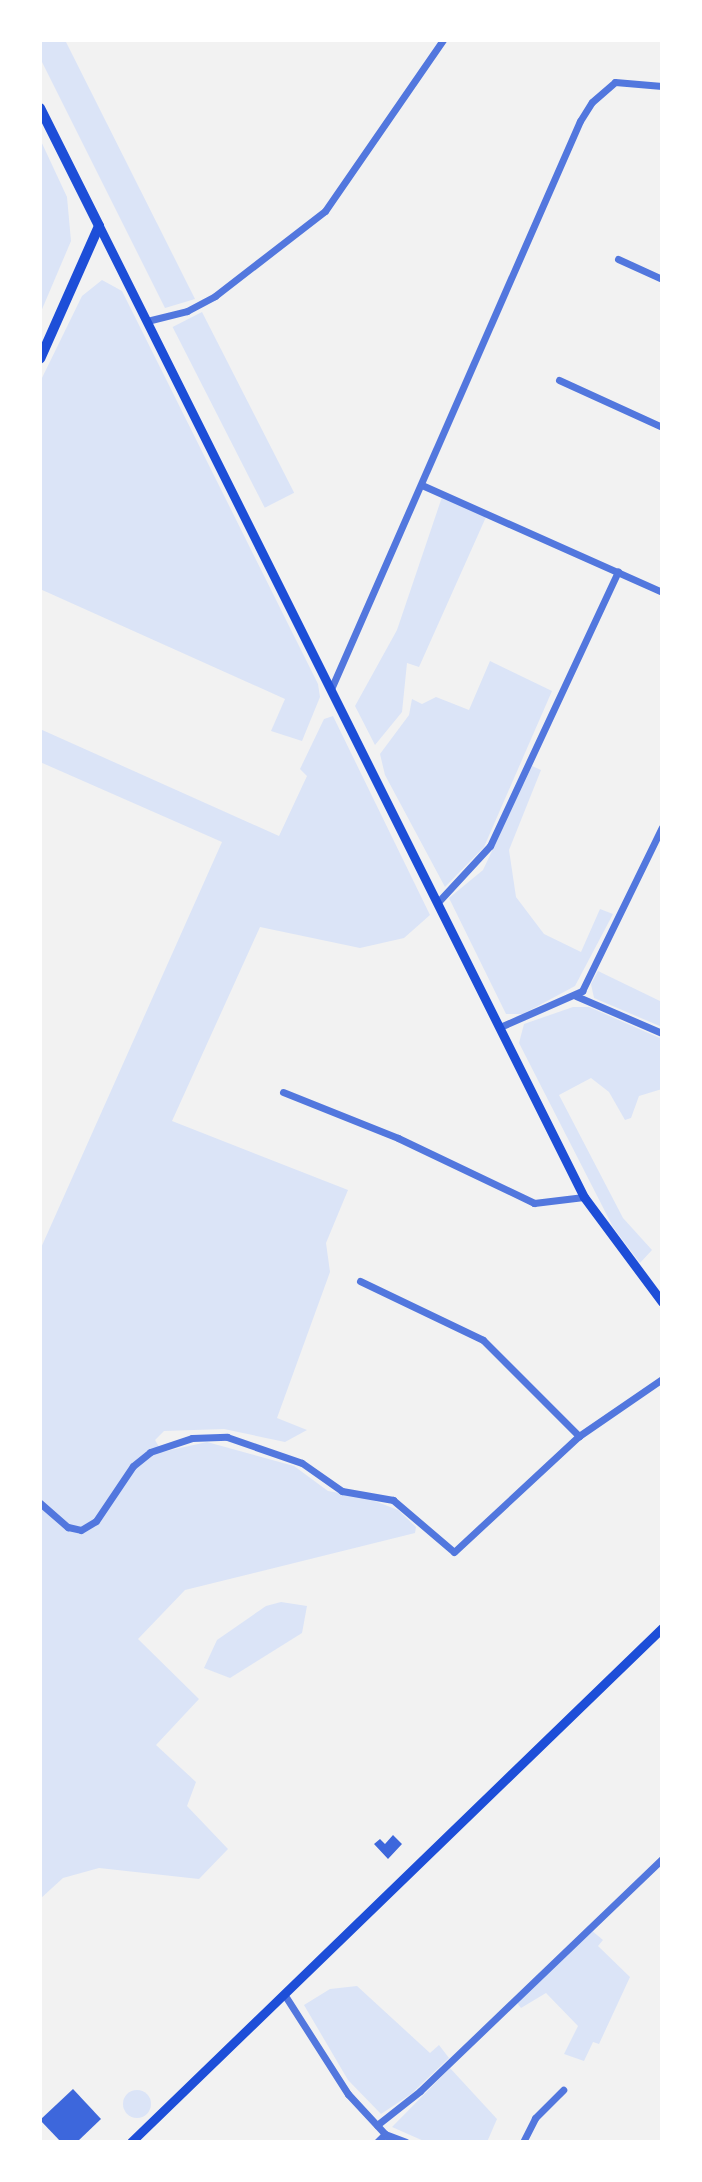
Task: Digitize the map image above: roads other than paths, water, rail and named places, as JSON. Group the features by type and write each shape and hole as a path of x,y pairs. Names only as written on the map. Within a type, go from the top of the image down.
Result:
{"main road":[{"path":"40,108 439,901 584,1197 662,1302"},
{"path":"40,359 99,226"},
{"path":"131,2142 662,1628"}],"street":[{"path":"147,321 187,311 215,296 325,211 443,40"},
{"path":"331,689 424,486 586,111 615,82 662,85"},
{"path":"618,259 662,279"},
{"path":"559,380 662,427"},
{"path":"424,486 662,592"},
{"path":"439,901 490,846 618,571"},
{"path":"500,1027 576,996 662,827"},
{"path":"576,996 662,1033"},
{"path":"283,1092 398,1138 534,1203 584,1197"},
{"path":"360,1281 483,1340 579,1436"},
{"path":"40,1503 68,1527 81,1530 96,1521 133,1466 150,1452 192,1438 227,1437 302,1463 342,1491 393,1500 454,1552 579,1436 662,1379"},
{"path":"377,2125 420,2091 662,1859"},
{"path":"284,1994 348,2094 391,2142"},
{"path":"523,2142 535,2118 563,2090"},
{"path":"377,2142 385,2134"},
{"path":"385,2134 406,2142"}]}
